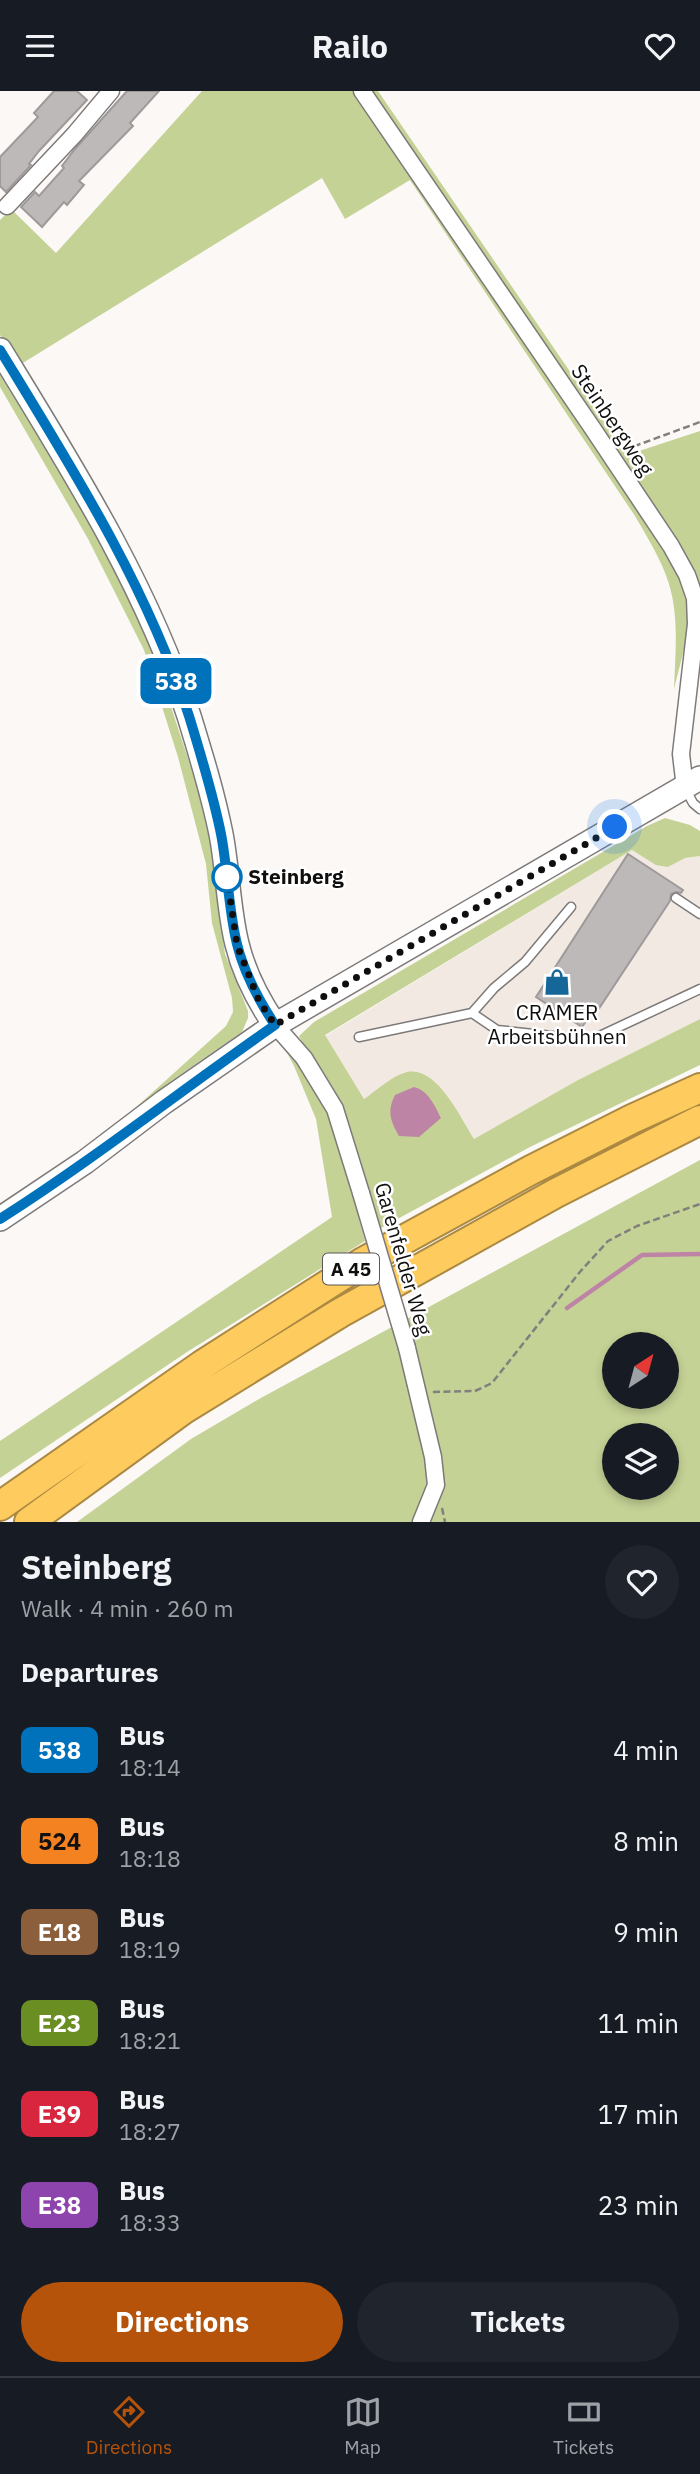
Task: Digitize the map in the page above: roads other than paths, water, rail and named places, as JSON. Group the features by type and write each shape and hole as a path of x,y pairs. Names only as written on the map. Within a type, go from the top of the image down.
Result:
{"highway":[{"name":"A 45","path":"0,1506 202,1365 363,1262 531,1170 700,1088"},
{"name":"A 45","path":"29,1522 184,1409 340,1313 556,1193 700,1120"}],"main road":[{"path":"0,350 99,513 125,561 162,641 212,793 237,945 259,1001 275,1025"},
{"path":"0,1219 85,1162 275,1025 692,783"}],"street":[{"path":"7,206 111,91"},
{"name":"Steinbergweg","path":"362,91 610,455 687,575 695,598 696,624 681,754 692,783"},
{"name":"Garenfelder Weg","path":"275,1025 304,1058 335,1109 407,1348 420,1395 436,1485 421,1522"}],"lane":[{"name":"Steinbergweg","path":"692,783 693,803 700,809"},
{"path":"676,898 700,914"},
{"path":"359,1037 472,1013 494,988 525,962 571,907"},
{"path":"472,1013 497,1030 591,1040 700,989"}],"waterway":[{"path":"567,1308 642,1255 700,1254"}],"place":[{"name":"Steinberg","path":"227,877"},
{"name":"CRAMER Arbeitsbühnen","path":"557,982"}]}
